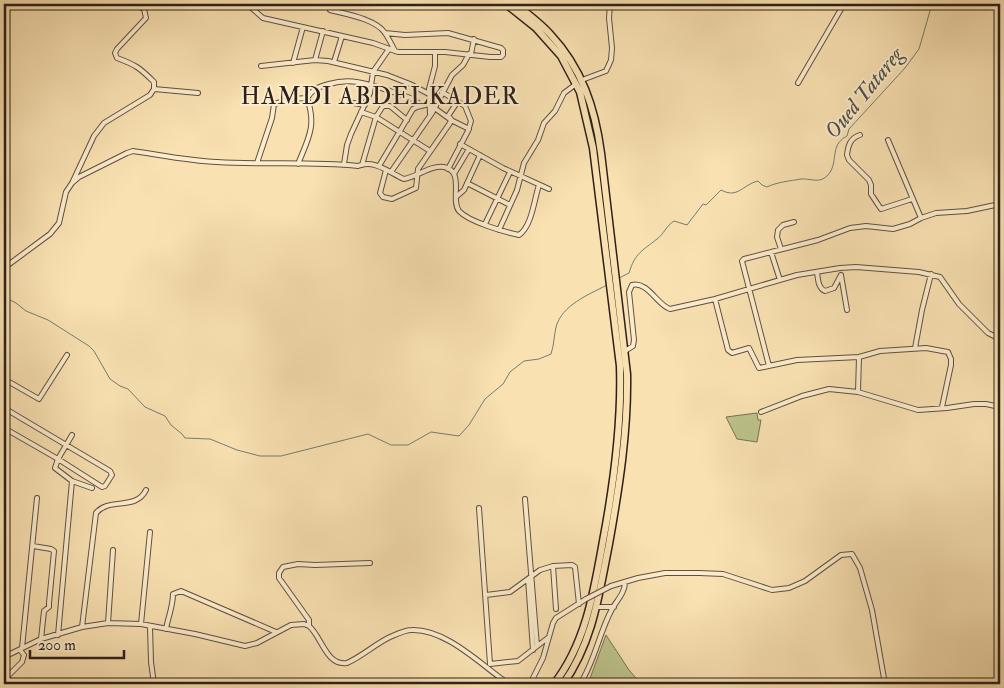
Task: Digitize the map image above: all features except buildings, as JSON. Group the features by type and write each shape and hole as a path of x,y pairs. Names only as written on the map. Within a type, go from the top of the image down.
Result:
{"highway":[{"path":"506,4 561,56 589,97 598,131 625,351 627,405 615,511 593,623 580,656 563,684"},
{"path":"515,4 550,33 568,55 579,82 591,132 599,186 620,366 620,410 609,510 591,605 578,643 562,674 554,684"}],"street":[{"path":"4,268 50,234 58,223 66,192 94,136 104,123 150,95 154,89 154,82 144,72 134,64 115,56 118,49 146,18 144,10 132,4"},
{"path":"247,4 263,18 373,43 395,51 470,54 490,57 502,57 504,55 502,48 444,32 405,35 385,33"},
{"path":"498,230 510,205 524,163 538,140 544,123 555,111 564,93 579,82 606,71 611,60 610,4"},
{"path":"798,83 844,4"},
{"path":"330,10 367,21 385,33 395,51"},
{"path":"293,63 303,27"},
{"path":"315,60 323,32"},
{"path":"334,62 342,36"},
{"path":"391,172 434,108 452,75 463,65 470,54 474,39"},
{"path":"344,164 347,145 365,105 372,84 373,72 389,49"},
{"path":"430,114 429,94 435,66 435,52"},
{"path":"261,66 315,60 334,62 395,78 429,94"},
{"path":"307,98 312,91 336,82 351,80 372,84 409,97 421,106"},
{"path":"409,97 414,86"},
{"path":"154,89 198,93"},
{"path":"442,92 467,108 471,124 448,169"},
{"path":"257,163 272,118 274,104 292,99 307,98"},
{"path":"298,164 309,139 311,127 312,113 307,98"},
{"path":"342,101 365,105"},
{"path":"386,170 380,194 390,199 416,188 418,172 450,119 448,116 458,101"},
{"path":"429,104 450,119 469,129"},
{"path":"379,166 414,109 429,104"},
{"path":"362,164 376,117 382,108 386,105 390,106 407,120"},
{"path":"361,112 376,117 430,151"},
{"path":"860,135 851,141 847,155 849,160 869,180 871,194 881,209 912,199"},
{"path":"888,140 921,218"},
{"path":"460,144 510,172 549,189"},
{"path":"469,149 454,174 457,208 460,212 498,230 519,235 530,219 539,186"},
{"path":"72,183 79,177 133,151 217,162 330,163 358,166 362,164 379,166 404,179 418,172 443,167 454,174"},
{"path":"456,197 464,190 480,155"},
{"path":"485,224 510,172"},
{"path":"467,183 510,205"},
{"path":"769,366 743,260 818,240 850,228 866,226 893,229 936,213 967,211 1000,204"},
{"path":"781,249 777,237 778,230 783,225 794,222"},
{"path":"771,252 780,280"},
{"path":"625,351 633,346 634,340 629,292 632,285 638,284 643,287 670,309 750,290 780,280 840,268 856,267 931,274 940,277 959,304 988,333 1000,339"},
{"path":"840,268 847,310"},
{"path":"817,272 819,284 825,291 834,288 841,275"},
{"path":"915,348 931,274"},
{"path":"715,299 730,352 733,353 749,348 759,368 797,360 859,357 873,352 915,348 944,350 949,354 951,364 942,407"},
{"path":"4,379 39,399 68,355"},
{"path":"858,392 859,357"},
{"path":"761,412 821,390 836,389 880,397 918,410 980,404 1000,407"},
{"path":"4,408 110,471 112,474 105,486 101,486 4,428"},
{"path":"72,436 58,459 55,468 72,481 92,488"},
{"path":"58,635 72,481"},
{"path":"82,627 96,512 104,506 122,504 139,499 146,490"},
{"path":"4,680 22,662 24,655 21,649 37,498"},
{"path":"139,499 140,506"},
{"path":"525,500 535,648"},
{"path":"479,508 486,595 488,665"},
{"path":"141,624 150,532"},
{"path":"32,546 51,548 54,551 49,607 44,611 41,639"},
{"path":"108,623 113,550"},
{"path":"530,684 544,658 552,625 556,618 611,586 665,573 723,574 772,590 789,588 805,581 840,555 852,554 860,568 872,610 885,684"},
{"path":"309,626 310,620 279,578 281,569 298,564 370,563"},
{"path":"486,595 510,592 538,571 553,566 572,565 575,567 578,604"},
{"path":"553,566 556,609"},
{"path":"580,684 594,658 606,623 624,590 625,582"},
{"path":"166,629 173,603 173,594 181,591 276,632"},
{"path":"597,607 614,607"},
{"path":"4,657 41,639 82,627 108,623 141,624 245,646 258,643 291,624 304,624 309,626 337,663 347,663 385,639 412,630 445,638 488,665 509,684"},
{"path":"150,627 154,684"},
{"path":"488,665 516,662 549,637"}],"green space":[{"path":"757,413 758,420 761,420 757,442 737,439 726,417"},
{"path":"606,635 629,670 641,684 588,684"}],"waterway":[{"name":"Oued Tatareg","path":"619,278 629,273 637,257 671,223 674,221 687,225 703,204 706,205 721,190 732,193 758,181 767,187 801,179 821,180 827,176 833,166 836,150 841,140 847,136 849,129 905,68 919,49 932,4"},
{"name":"Oued Tatareg","path":"4,297 26,311 48,320 89,346 94,351 110,379 128,389 145,407 165,416 171,425 185,438 210,439 237,450 260,456 281,456 368,434 391,445 408,445 431,432 459,436 469,425 485,399 503,384 510,372 524,361 539,359 551,354 556,327 564,313 584,297 607,285"}],"district":[{"name":"HAMDI ABDELKADER","path":"380,96"}]}
